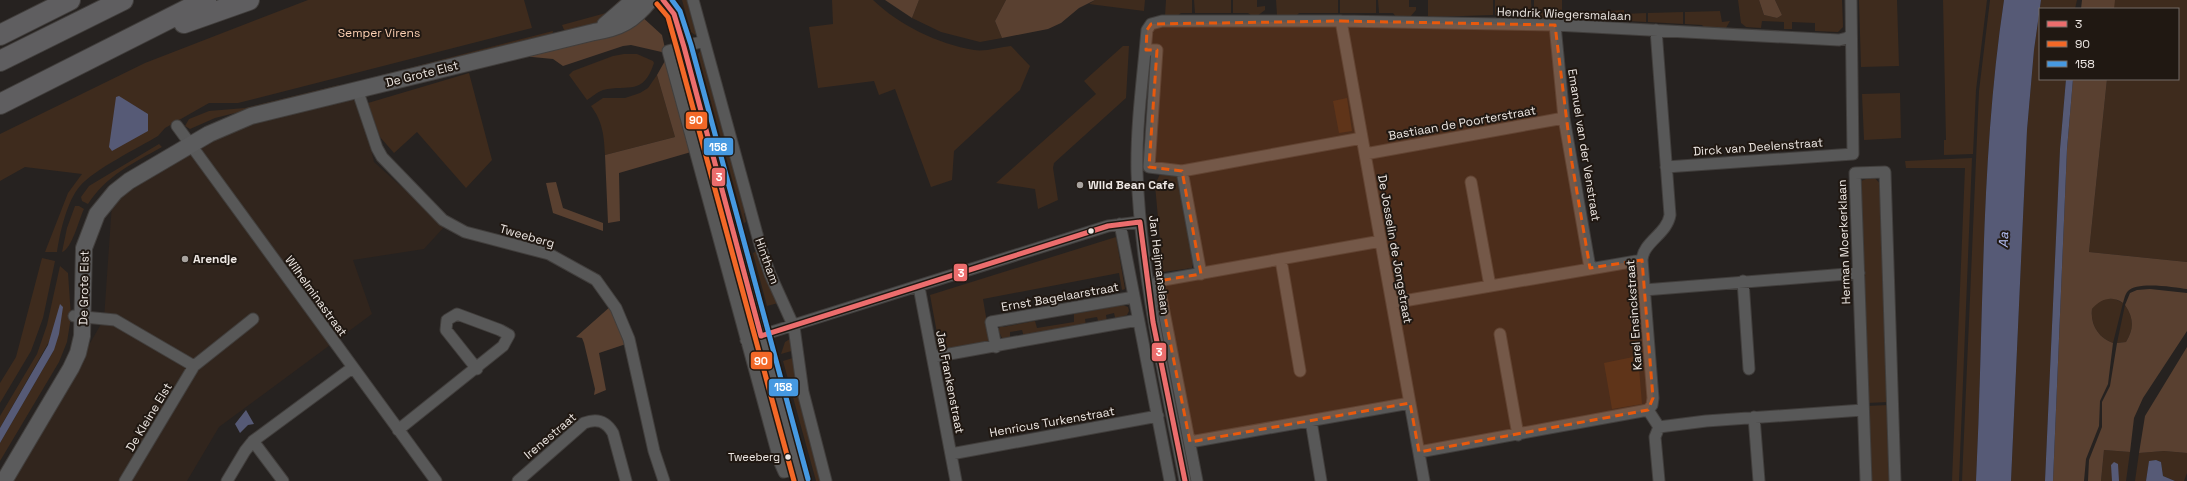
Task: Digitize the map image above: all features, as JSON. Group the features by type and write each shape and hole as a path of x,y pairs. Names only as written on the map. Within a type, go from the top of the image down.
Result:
{"highway":[{"path":"0,35 70,0"},
{"path":"0,61 123,0"},
{"path":"0,104 206,0"},
{"path":"121,42 249,0"}],"main road":[{"name":"De Grote Elst","path":"594,32 616,18 634,0"},
{"name":"De Grote Elst","path":"4,481 71,368 82,336 79,317 74,246 83,219 89,208 108,183 184,136 203,126 235,117 251,116 594,32 614,29 626,23 650,0"},
{"name":"Hintham","path":"662,0 674,14 693,44"},
{"name":"Hintham","path":"678,0 693,44 759,336 794,474"},
{"name":"De Grote Elst","path":"0,468 64,359 72,332 79,317"},
{"name":"Hintham","path":"759,336 812,481"}],"street":[{"name":"Hintham","path":"693,0 693,44 770,274 794,327 803,392 826,481"},
{"path":"1851,0 1851,34"},
{"name":"Hendrik Wiegersmalaan","path":"1155,22 1341,21 1555,25 1839,40 1847,38 1851,34"},
{"name":"De Josselin de Jongstraat","path":"1341,21 1424,481"},
{"name":"Jan Heijmanslaan","path":"1155,22 1147,30 1137,170 1140,222 1153,322 1185,481"},
{"name":"Emanuel van der Venstraat","path":"1555,25 1564,118 1590,268"},
{"name":"Karel Ensinckstraat","path":"1648,410 1652,405 1653,398 1642,260 1645,250 1668,222 1666,167 1656,30"},
{"name":"Dirck van Deelenstraat","path":"1666,167 1853,154 1851,34"},
{"name":"Hintham","path":"693,44 668,51 759,336"},
{"path":"1146,50 1157,50 1149,167 1182,171 1362,138"},
{"name":"Tweeberg","path":"357,89 377,148 382,157 443,220 465,232 549,254 596,280 608,295 622,318 629,339 654,451 664,481"},
{"name":"Bastiaan de Poorterstraat","path":"1365,154 1564,118"},
{"name":"Wilhelminastraat","path":"184,136 436,481"},
{"path":"1182,171 1201,274 1381,242"},
{"name":"Herman Moerkerklaan","path":"1866,481 1855,173 1884,172 1895,481"},
{"path":"1471,182 1490,286"},
{"path":"759,336 794,327 1108,226 1140,222"},
{"path":"1120,224 1170,481"},
{"path":"1281,260 1300,371"},
{"path":"1392,303 1642,260"},
{"name":"Jan Heijmanslaan","path":"1197,481 1158,281 1201,274"},
{"path":"1644,290 1743,281 1858,274"},
{"path":"1743,281 1750,369"},
{"name":"Jan Frankenstraat","path":"919,287 956,481"},
{"name":"Ernst Bagelaarstraat","path":"996,347 991,322 1134,297"},
{"path":"398,430 477,369 503,346 509,335 458,314 447,320 446,330 477,369"},
{"path":"79,317 115,320 194,366"},
{"name":"De Kleine Elst","path":"125,481 194,366 252,319"},
{"path":"933,357 996,347 1138,320"},
{"path":"1500,334 1518,435"},
{"path":"227,481 245,450 253,441 352,368"},
{"path":"1190,442 1410,403"},
{"path":"1419,452 1648,410 1659,427"},
{"path":"1659,427 1754,417 1863,410"},
{"name":"Henricus Turkenstraat","path":"951,454 1158,416"},
{"path":"1754,417 1759,481"},
{"name":"Irenestraat","path":"518,481 584,423 596,420 609,426 613,433 626,481"},
{"path":"1311,420 1321,481"},
{"path":"1659,427 1655,437 1659,481"},
{"path":"253,441 283,481"}],"highlighted area":[{"path":"1341,21 1555,25 1572,163 1590,268 1642,260 1653,398 1648,410 1419,452 1410,403 1190,442 1158,281 1201,274 1182,171 1149,167 1157,50 1146,50 1147,30 1151,24"}],"shaded area":[{"path":"885,0 919,0 912,18"},
{"path":"1006,0 1095,0 1079,8 1061,23 1048,29 1002,38 995,21"},
{"path":"1759,0 1775,0 1782,15 1777,18 1764,15"},
{"path":"2082,0 2115,0 2114,8 2081,8"},
{"path":"640,15 662,35 666,53 631,45 623,46 563,66 553,59 522,56"},
{"path":"666,59 691,152 619,173 620,221 608,223 605,155 675,137 657,75"},
{"path":"2073,80 2107,80 2089,252 2187,262 2187,289 2147,285 2139,286 2128,291 2125,295 2123,303 2115,299 2106,299 2092,309 2092,320 2096,330 2104,338 2113,343 2108,384 2100,401 2099,426 2086,459 2084,481 2053,481 2067,149"},
{"path":"359,94 374,162 445,226 424,249 353,260 372,314 219,427 187,481 10,481 104,319 112,203 214,135"},
{"path":"556,182 563,208 603,223 603,231 553,213 546,183"},
{"path":"2150,289 2187,293 2187,331 2143,398 2134,418 2130,452 2104,450 2101,481 2088,481 2089,460 2102,427 2102,402 2110,386 2117,343 2126,342 2132,328 2130,314 2125,305 2130,293 2137,290"},
{"path":"611,306 626,344 599,353 606,390 594,395 595,389 584,343 582,338 576,337"},
{"path":"2187,347 2187,453 2164,451 2139,453 2145,416"}],"green space":[{"name":"Semper Virens","path":"308,0 524,0 532,28 238,103 209,103 165,128 158,136 117,159 87,179 75,192 71,200 62,226 57,252 45,252 68,193 82,174 25,167 0,181 0,134 145,63"},
{"path":"620,0 624,0 600,23 565,32 562,25 606,13"},
{"path":"682,0 687,0 694,27 697,28 698,32 695,35 691,32"},
{"path":"832,0 873,0 895,18 907,25 933,38 960,47 983,50 1011,46 1030,66 1020,90 954,151 952,180 931,187 895,89 879,95 874,81 818,88 809,27 833,24"},
{"path":"919,0 1006,0 995,21 1002,38 980,42 941,32 912,18"},
{"path":"1095,0 1145,0 1144,11 1089,4"},
{"path":"1166,0 1192,0 1192,13 1181,13 1177,16 1165,16"},
{"path":"1194,0 1231,0 1231,13 1195,13"},
{"path":"1233,0 1257,0 1257,7 1265,6 1265,10 1257,16 1252,16 1248,13 1233,13"},
{"path":"1276,0 1338,0 1338,13 1299,13 1296,16 1277,15"},
{"path":"1340,0 1376,0 1376,13 1340,13"},
{"path":"1378,0 1409,0 1409,7 1416,7 1416,10 1410,17 1396,17 1393,13 1379,13"},
{"path":"1428,0 1493,0 1493,15 1432,17 1428,16"},
{"path":"1495,0 1531,0 1532,16 1495,15"},
{"path":"1534,0 1562,0 1562,11 1570,11 1568,18 1563,21 1544,20 1540,16 1534,16"},
{"path":"1738,0 1759,0 1764,15 1777,18 1782,15 1775,0 1842,0 1843,27 1838,32 1815,31 1815,23 1792,22 1792,29 1784,29 1784,22 1762,21 1761,28 1746,27 1741,23"},
{"path":"1859,0 1897,0 1899,66 1861,67"},
{"path":"1943,0 1987,0 1976,90 1973,154 1944,155 1944,140 1946,140"},
{"path":"1990,0 2004,0 1996,60 1987,180 1976,481 1962,481 1979,91"},
{"path":"2041,0 2077,0 2075,8 2040,8"},
{"path":"2114,0 2187,0 2187,262 2089,252 2107,80 2179,80 2179,8 2114,8"},
{"path":"1624,10 1624,14 1646,13 1646,22 1610,20 1610,11"},
{"path":"1608,11 1609,21 1607,23 1582,20 1581,12"},
{"path":"1720,11 1722,22 1730,21 1726,28 1705,28 1702,25 1685,24 1685,12"},
{"path":"1683,12 1683,24 1648,22 1648,13"},
{"path":"2039,14 2039,80 2066,80 2060,149 2045,481 2011,481 2027,130 2034,50"},
{"path":"553,31 552,36 348,85 347,84"},
{"path":"1123,46 1129,46 1126,98 1054,163 1053,168 1058,200 1038,209 1035,189 996,183 1096,94 1084,81"},
{"path":"701,50 747,213 744,213 746,222 744,223 698,54"},
{"path":"637,54 653,61 654,63 650,73 645,80 634,87 603,90 587,100 569,75 573,71 613,56"},
{"path":"680,56 750,310 743,312 674,58"},
{"path":"469,73 492,160 466,188 417,132 394,153 380,137 368,103"},
{"path":"657,75 675,137 605,155 602,129 591,106 603,98 625,98 640,93 648,88"},
{"path":"339,85 339,87 215,118 190,129 185,126 189,119 209,111 245,108"},
{"path":"1900,93 1901,138 1864,140 1862,94"},
{"path":"1347,98 1352,131 1339,133 1333,101"},
{"path":"159,144 162,147 121,171 112,178 95,194 88,204 82,201 81,197 89,186"},
{"path":"1972,158 1959,481 1952,481 1965,168 1906,168 1905,161"},
{"path":"1160,174 1178,175 1194,258 1192,268 1163,272 1155,185"},
{"path":"1871,177 1875,178 1881,185 1888,402 1867,403 1859,187 1861,181"},
{"path":"75,206 79,206 84,209 72,240 66,250 62,252 67,228"},
{"path":"1116,237 1125,289 1122,290 1119,273 983,299 991,346 941,355 930,295"},
{"path":"757,251 766,279 778,303 767,306 753,253"},
{"path":"42,258 55,261 43,318 31,351 0,403 0,383 16,357"},
{"path":"60,266 68,273 71,317 67,342 59,362 0,461 0,443 54,350 50,340 0,428 0,416 37,354 47,325"},
{"path":"2104,299 2115,299 2123,303 2113,343 2104,338 2096,330 2092,320 2092,309 2096,303"},
{"path":"1123,305 1128,307 1129,311 1127,315 1124,316 1124,319 1116,321 1114,313 1106,315 1107,322 1099,324 1097,317 1085,319 1086,326 1024,337 1022,330 1010,332 1010,340 1002,338 998,330 1002,324 1003,327 1035,321 1037,328 1074,322 1074,314"},
{"path":"2125,305 2130,314 2132,328 2126,342 2117,343"},
{"path":"790,339 793,341 795,350 781,354 785,342"},
{"path":"1638,356 1642,404 1612,409 1604,363"},
{"path":"796,357 801,408 821,481 816,481 783,361"},
{"path":"1888,405 1891,481 1869,481 1867,406"},
{"path":"2104,450 2130,452 2126,481 2101,481"},
{"path":"2164,451 2187,453 2187,473 2184,481 2175,481 2163,476 2161,462 2156,460 2149,462 2146,481 2135,481 2139,453"}],"water":[{"name":"Aa","path":"2004,0 2041,0 2034,50 2027,130 2011,481 1976,481 1984,240 1996,60"},
{"path":"2066,80 2073,80 2067,149 2053,481 2045,481 2060,149"},
{"path":"119,96 148,114 148,131 112,151 109,147 116,97"},
{"path":"60,304 63,307 59,334 54,350 0,443 0,428 48,345"},
{"path":"246,410 254,424 248,425 240,433 235,424"},
{"path":"2156,460 2161,462 2163,476 2175,481 2146,481 2149,461"},
{"path":"2114,462 2118,464 2119,481 2112,481 2111,465"}],"transit line":[{"name":"3","path":"663,0 674,14 684,47 761,336 1108,226 1140,222"},
{"name":"158","path":"672,0 680,11 691,45 808,479"},
{"name":"90","path":"657,4 668,17 794,481"},
{"name":"3","path":"1140,222 1153,322 1185,481"}],"place":[{"name":"Wild Bean Cafe","path":"1080,185"},
{"name":"Arendje","path":"185,259"},
{"name":"Tweeberg","path":"788,457"}]}
